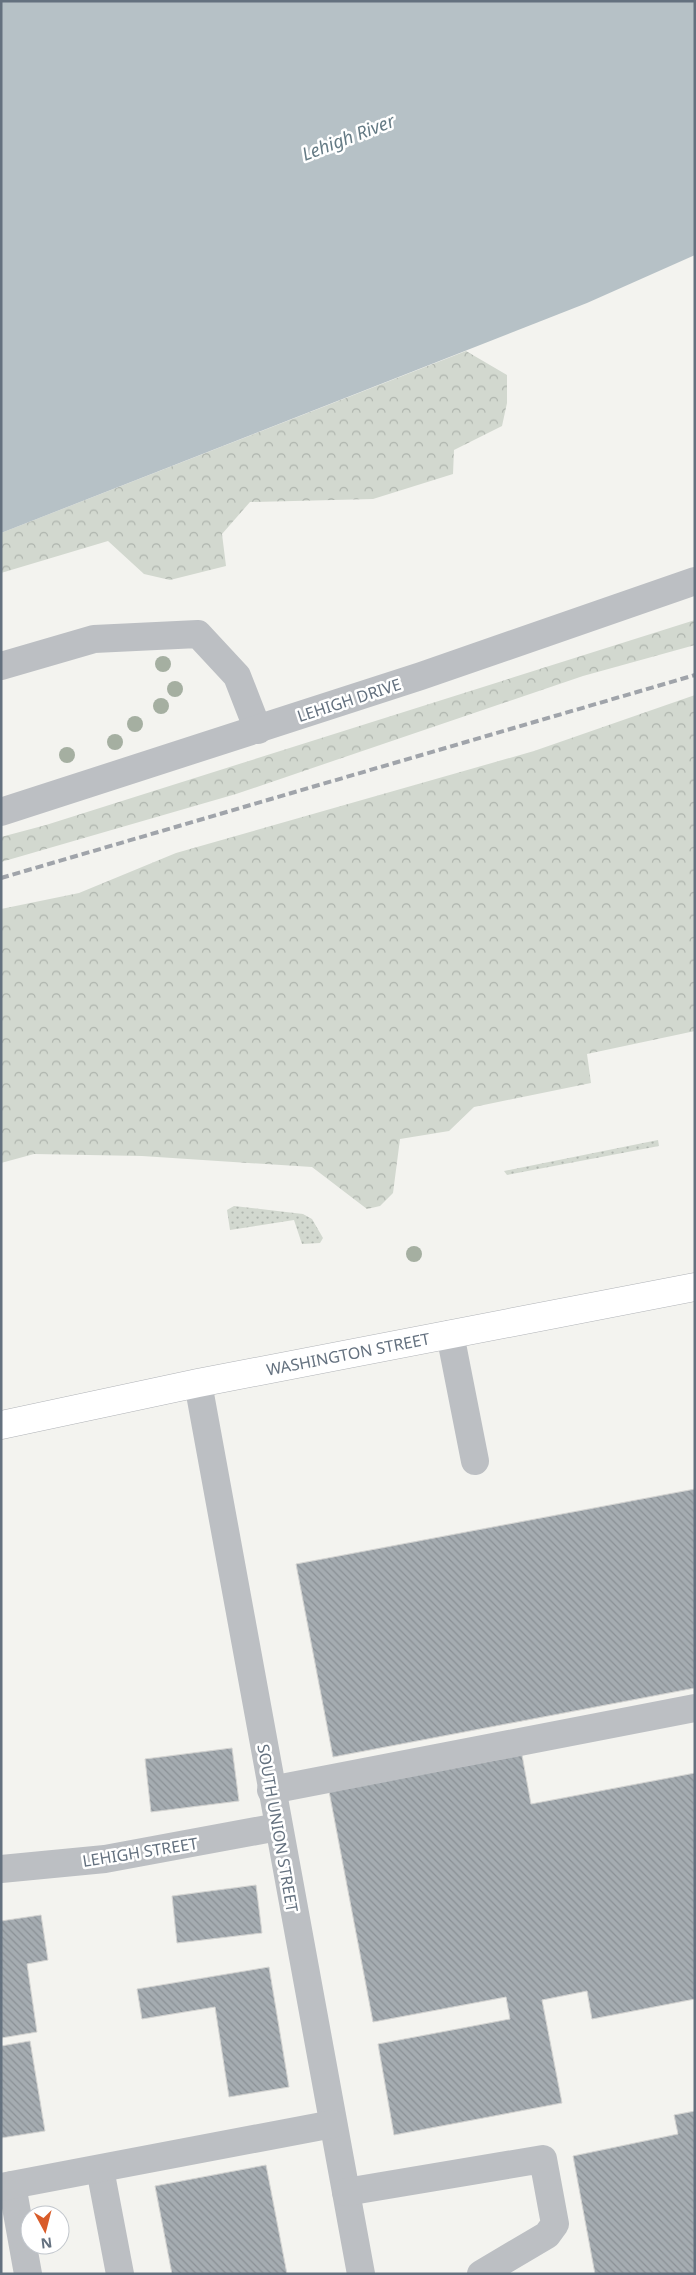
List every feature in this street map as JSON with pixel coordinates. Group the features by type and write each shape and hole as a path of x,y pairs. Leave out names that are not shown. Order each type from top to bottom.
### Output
{"main road":[{"name":"WASHINGTON STREET","path":"1,1425 198,1382 695,1287"}],"street":[{"name":"LEHIGH DRIVE","path":"1,812 258,730 695,581"},
{"path":"1,666 94,638 198,634 237,676 258,730"},
{"path":"450,1334 475,1461"},
{"name":"SOUTH UNION STREET","path":"198,1382 271,1790 361,2274"},
{"path":"271,1790 695,1708"},
{"name":"LEHIGH STREET","path":"1,1869 105,1859 278,1827"},
{"path":"28,2274 6,2186 333,2124"},
{"path":"346,2192 543,2159 555,2224 547,2235 481,2274"},
{"path":"100,2169 120,2274"}],"green space":[{"path":"466,351 507,375 507,403 502,426 454,450 453,474 373,499 250,502 222,534 226,566 170,580 144,574 108,541 1,573 1,533"},
{"path":"695,620 695,645 583,676 236,794 1,862 1,837 46,825"},
{"path":"695,695 695,1031 587,1054 591,1083 474,1107 449,1131 400,1139 393,1193 380,1206 367,1209 312,1167 142,1156 34,1154 1,1163 1,909 79,893 176,853 534,751"},
{"path":"658,1140 659,1146 507,1175 504,1171"},
{"path":"234,1206 303,1214 312,1219 323,1238 320,1243 302,1244 294,1220 230,1230 227,1210"}],"water":[{"name":"Lehigh River","path":"1,1 695,1 695,255 587,303 1,533"}],"building":[{"path":"695,1489 695,1688 333,1757 296,1564"},
{"path":"232,1748 239,1801 151,1812 145,1759"},
{"path":"522,1755 531,1804 695,1773 695,1999 592,2019 587,1991 542,2000 562,2103 394,2135 378,2044 510,2019 506,1997 373,2022 329,1791"},
{"path":"256,1885 262,1933 177,1943 172,1896"},
{"path":"41,1915 48,1960 27,1964 37,2032 1,2038 1,1921"},
{"path":"269,1967 289,2087 229,2097 215,2007 142,2019 137,1989"},
{"path":"30,2041 45,2131 1,2138 1,2046"},
{"path":"695,2111 695,2274 595,2274 573,2156 678,2134 674,2115"},
{"path":"266,2165 287,2274 172,2274 155,2186"}],"railway":[{"path":"1,878 695,675"}]}
